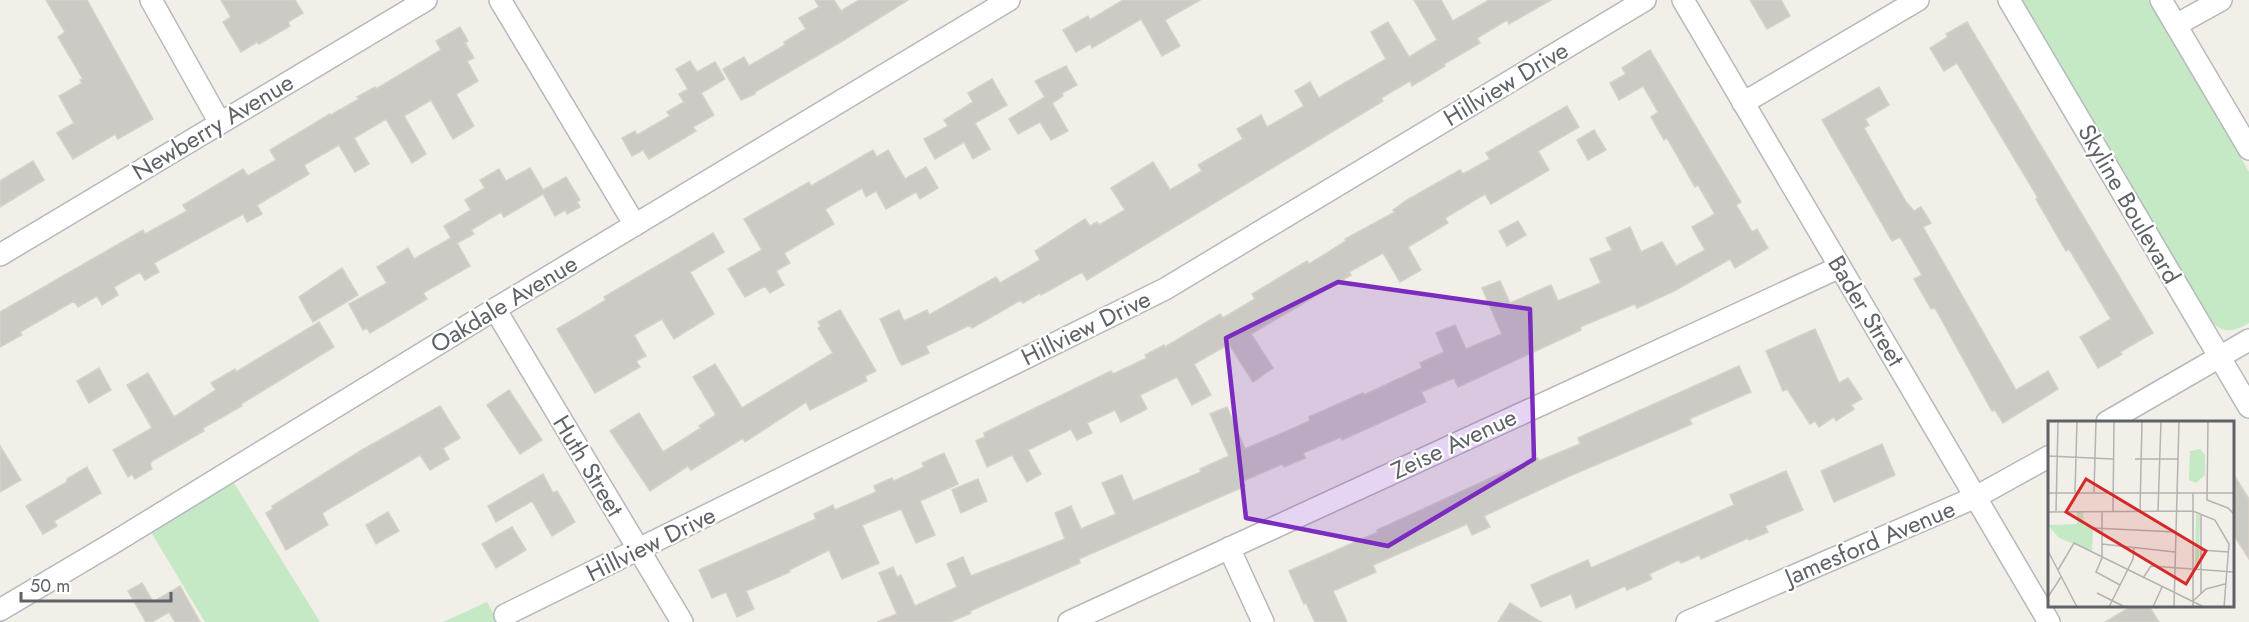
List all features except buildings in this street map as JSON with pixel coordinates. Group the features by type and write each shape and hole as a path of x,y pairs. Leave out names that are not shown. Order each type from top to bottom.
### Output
{"street":[{"path":"151,0 220,123"},
{"name":"Newberry Avenue","path":"0,255 426,0"},
{"path":"500,0 635,225"},
{"name":"Oakdale Avenue","path":"0,610 1009,0"},
{"name":"Hillview Drive","path":"505,615 1165,289 1645,0"},
{"name":"Bader Street","path":"1683,0 2049,622"},
{"path":"1743,103 1918,0"},
{"name":"Skyline Boulevard","path":"2009,0 2249,408"},
{"path":"2161,0 2249,148"},
{"path":"2176,25 2221,0"},
{"name":"Zeise Avenue","path":"1069,622 1840,267"},
{"name":"Huth Street","path":"495,309 682,622"},
{"path":"2110,421 2249,340"},
{"name":"Jamesford Avenue","path":"1687,622 1976,497 2048,457"},
{"path":"1229,548 1263,622"}],"highlighted area":[{"path":"1338,282 1530,309 1534,459 1388,546 1246,518 1226,338"}],"green space":[{"path":"2022,0 2148,0 2249,172 2249,323 2239,328 2225,330 2211,321"},
{"path":"234,483 320,622 205,622 151,532"},
{"path":"487,602 498,622 443,622"}]}
